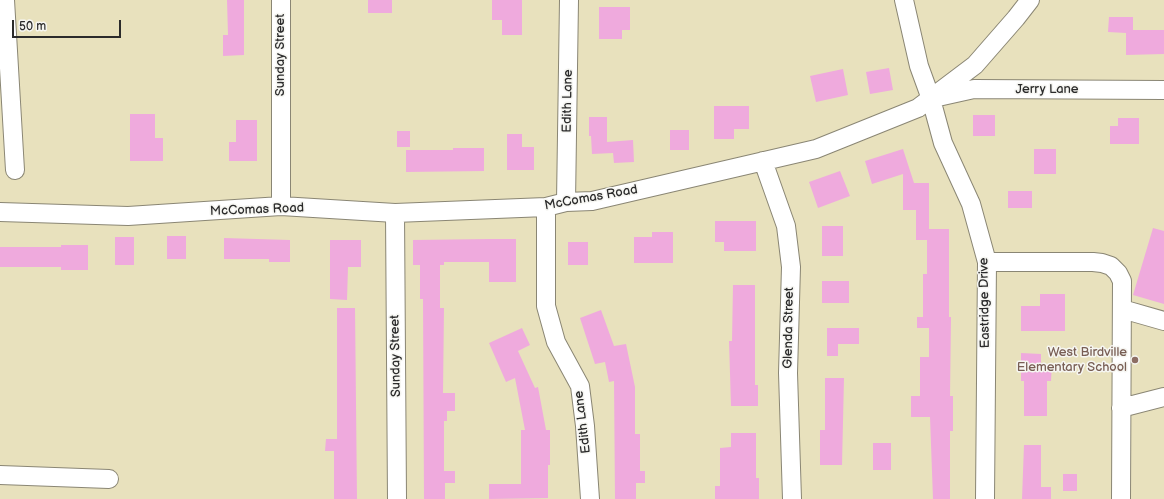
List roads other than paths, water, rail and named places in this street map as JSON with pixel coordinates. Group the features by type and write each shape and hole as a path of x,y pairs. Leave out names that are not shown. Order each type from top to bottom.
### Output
{"street":[{"path":"5,0 15,170"},
{"name":"Sunday Street","path":"281,0 281,206"},
{"name":"Edith Lane","path":"566,202 569,0"},
{"name":"Eastridge Drive","path":"904,0 919,66 931,99 943,143 971,204 986,262 985,499"},
{"name":"McComas Road","path":"0,212 128,216 281,206 395,213 546,207 566,202 592,201 816,149 918,108 975,65 1030,0"},
{"name":"Jerry Lane","path":"931,99 974,89 1164,90"},
{"name":"Glenda Street","path":"763,161 786,226 790,267 788,373 792,499"},
{"name":"Edith Lane","path":"546,207 546,306 556,342 580,386 585,426 590,499"},
{"name":"Sunday Street","path":"395,213 397,499"},
{"path":"986,262 1102,263 1111,266 1118,273 1122,281 1121,499"},
{"path":"1122,309 1164,321"},
{"path":"1121,408 1164,397"},
{"path":"0,475 109,478"}],"place":[{"name":"West Birdville Elementary School","path":"1135,360"}]}
